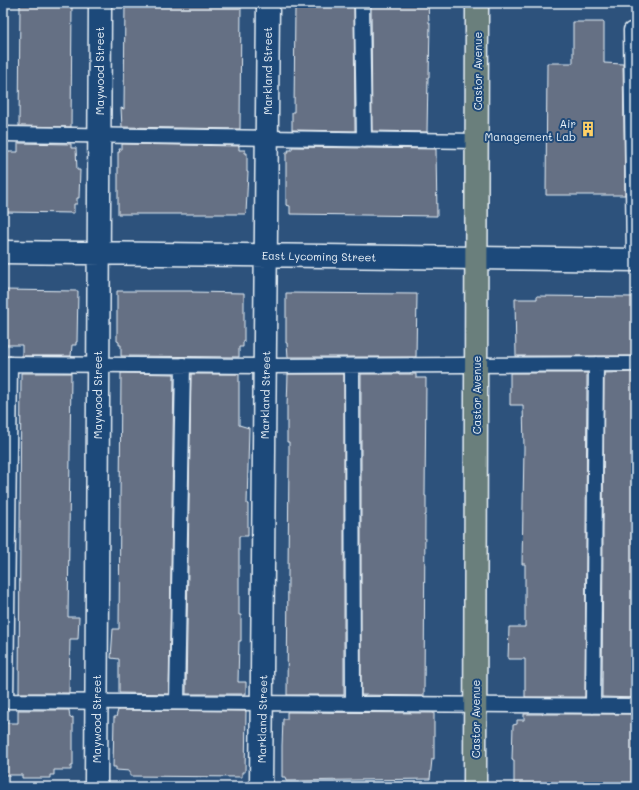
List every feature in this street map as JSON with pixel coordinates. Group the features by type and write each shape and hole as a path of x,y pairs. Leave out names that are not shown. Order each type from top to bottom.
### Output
{"main road":[{"name":"Castor Avenue","path":"475,787 477,3"}],"street":[{"name":"Maywood Street","path":"96,787 100,3"},
{"name":"Markland Street","path":"261,787 268,3"},
{"name":"East Lycoming Street","path":"3,252 635,260"}],"lane":[{"path":"362,3 364,140"},
{"path":"631,30 635,260"},
{"path":"3,134 476,141"},
{"path":"636,364 352,366 7,364 5,701 636,706"},
{"path":"593,706 596,364"},
{"path":"177,702 183,365"},
{"path":"352,366 353,704"}],"building":[{"path":"20,3 72,4 71,127 19,126"},
{"path":"125,3 241,3 240,129 122,127 121,108 124,109"},
{"path":"300,3 343,3 343,6 354,5 355,131 292,130 292,112 294,112 295,6 300,6"},
{"path":"428,3 430,23 427,132 372,131 371,4"},
{"name":"Air Management Lab","path":"573,22 604,22 604,63 623,64 625,195 546,195 547,63 573,63"},
{"path":"18,143 71,144 71,148 76,148 77,170 80,170 79,198 77,198 77,204 74,204 74,213 3,212 3,152 18,152"},
{"path":"122,144 239,146 239,150 245,150 245,153 247,153 248,172 246,214 118,214 118,152 120,152 119,149 122,149"},
{"path":"292,147 436,149 437,216 290,214 290,206 286,205 286,152 289,152 288,150 292,150"},
{"path":"3,290 78,291 77,342 76,345 72,345 71,356 22,356 22,345 3,345"},
{"path":"117,291 244,293 244,342 243,347 239,347 239,357 121,356 121,345 119,345 119,342 117,341"},
{"path":"286,293 417,294 416,357 288,357 286,343"},
{"path":"537,296 636,297 636,356 516,356 515,299 537,299"},
{"path":"636,372 636,698 602,697 604,373"},
{"path":"21,373 71,373 68,617 79,617 78,639 70,639 69,693 19,693"},
{"path":"121,373 174,374 169,694 119,693 119,659 111,658 113,629 119,629"},
{"path":"510,373 587,373 585,697 525,697 525,659 508,659 509,627 525,627 525,564 522,564 524,448 523,405 510,405"},
{"path":"191,374 239,374 239,425 249,428 247,504 248,536 239,536 239,615 241,615 241,641 239,641 238,682 246,682 246,694 186,694"},
{"path":"288,374 344,374 344,695 287,695 289,455 289,442 287,442"},
{"path":"361,374 416,374 416,378 426,378 424,696 361,695"},
{"path":"18,710 69,710 70,718 73,717 73,766 71,766 71,770 54,770 54,775 50,775 50,778 22,778 22,775 3,775 3,723 18,723"},
{"path":"118,710 246,711 245,772 242,772 242,777 130,776 130,771 116,770 116,767 113,767 114,717 116,717"},
{"path":"287,712 434,713 434,759 432,759 430,779 286,781 285,777 282,777 282,746 283,719 287,719"},
{"path":"524,714 636,714 636,786 596,787 596,782 562,787 514,787 514,760 512,760 513,725 517,724 517,720 524,720"}],"place":[{"name":"Air Management Lab","path":"588,129"}]}
